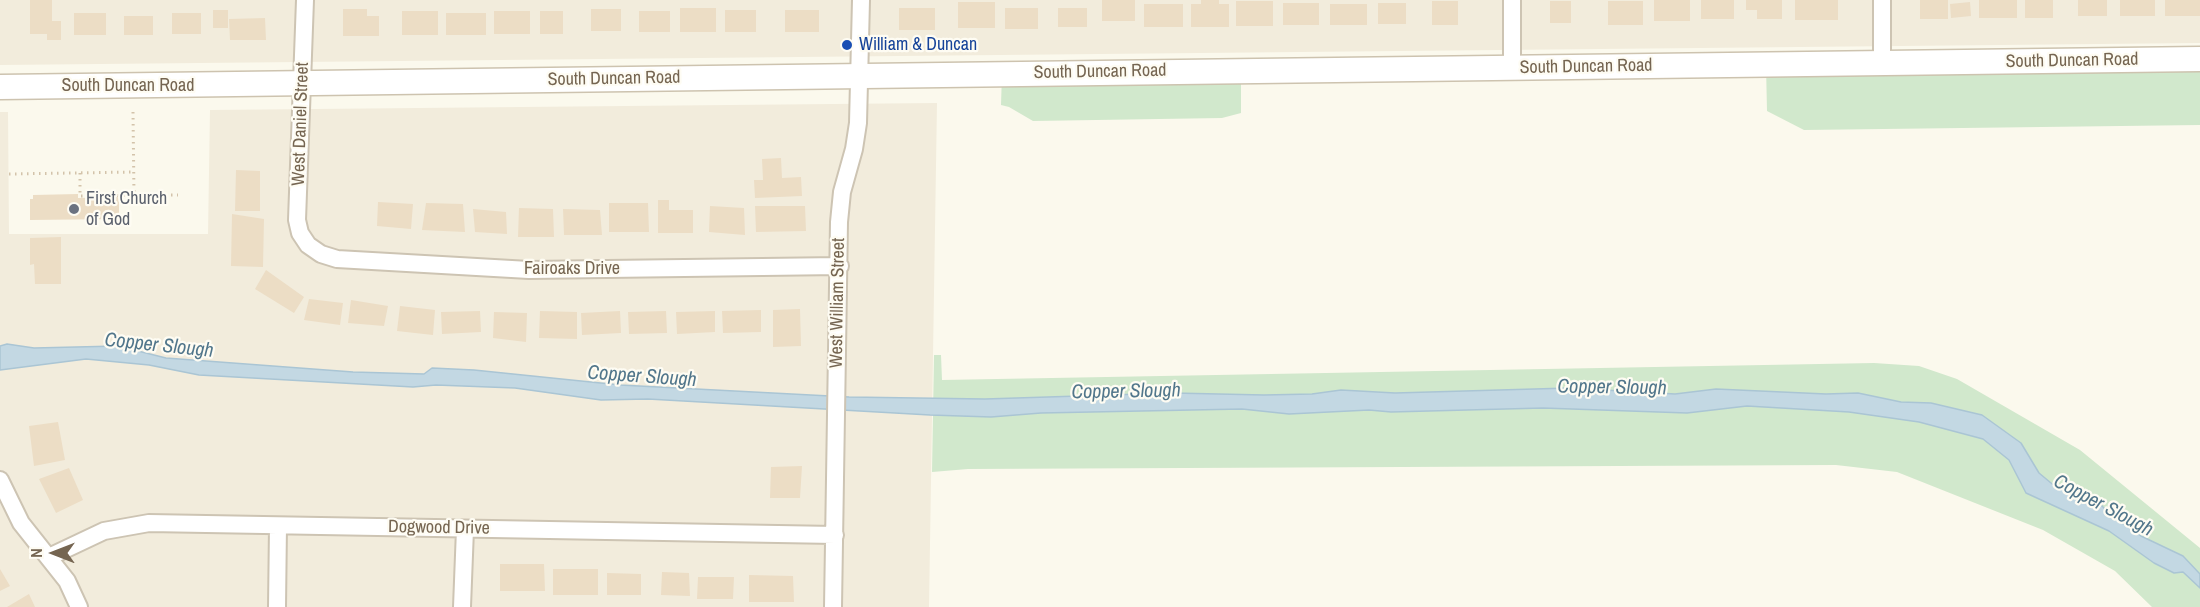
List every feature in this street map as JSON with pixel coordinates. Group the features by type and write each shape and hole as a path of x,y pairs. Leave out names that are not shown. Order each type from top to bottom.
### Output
{"main road":[{"name":"South Duncan Road","path":"0,87 2200,59"}],"street":[{"name":"West Daniel Street","path":"305,0 297,220 300,233 308,245"},
{"name":"West William Street","path":"833,607 841,202 858,123 861,0"},
{"path":"1512,0 1512,68"},
{"path":"1882,0 1882,64"},
{"name":"Fairoaks Drive","path":"308,245 321,254 337,259 530,270 840,266"},
{"path":"0,480 21,523 67,581 79,607"},
{"name":"Dogwood Drive","path":"48,557 104,531 149,523 835,535"},
{"path":"277,607 278,526"},
{"path":"462,607 465,529"}],"path":[{"path":"133,112 134,196"},
{"path":"9,174 134,172"},
{"path":"80,173 80,196 178,195"}],"shaded area":[{"path":"0,0 2200,0 2200,43 0,65"},
{"path":"937,103 929,607 0,607 0,112 8,112 9,234 208,234 210,110"}],"green space":[{"path":"2200,59 2200,125 1804,130 1767,111 1766,65"},
{"path":"1241,71 1241,113 1222,118 1033,121 1001,105 1002,73"},
{"path":"934,355 941,355 942,380 1874,363 1919,366 1957,379 2080,450 2200,548 2200,607 2152,607 2115,571 2043,530 1897,472 1836,465 968,469 932,472"}],"water":[{"path":"7,344 34,348 118,346 166,358 353,372 424,374 432,368 474,370 620,385 849,397 985,399 1173,393 1264,395 1312,394 1341,390 1395,393 1569,388 1675,394 1716,389 1826,394 1858,393 1901,402 1931,403 1982,415 2021,443 2039,473 2057,488 2090,494 2113,517 2141,536 2183,556 2200,574 2200,588 2183,572 2174,573 2154,563 2109,531 2026,493 2009,460 1983,439 1919,422 1849,412 1747,406 1687,413 1543,408 1391,412 1369,410 1289,414 1242,409 1041,413 991,417 930,415 648,399 601,400 515,388 436,385 413,387 199,375 149,365 86,359 0,370 0,346"}],"building":[{"path":"30,0 52,0 52,21 61,21 61,40 47,40 47,34 30,34"},
{"path":"1102,0 1135,0 1135,21 1102,21"},
{"path":"1201,0 1219,0 1219,4 1229,4 1229,27 1191,27 1191,4 1201,4"},
{"path":"1654,0 1690,0 1690,21 1654,21"},
{"path":"1701,0 1734,0 1734,19 1701,19"},
{"path":"1746,0 1782,0 1782,19 1757,19 1757,10 1746,10"},
{"path":"1795,0 1838,0 1838,20 1795,20"},
{"path":"1920,0 1948,0 1948,19 1920,19"},
{"path":"1979,0 2017,0 2017,18 1979,18"},
{"path":"2025,0 2053,0 2053,18 2025,18"},
{"path":"2078,0 2107,0 2107,16 2078,16"},
{"path":"2120,0 2155,0 2155,16 2120,16"},
{"path":"2165,0 2200,0 2200,16 2165,16"},
{"path":"1236,1 1273,1 1273,26 1236,26"},
{"path":"1432,1 1458,1 1458,25 1432,25"},
{"path":"1550,1 1571,1 1571,23 1550,23"},
{"path":"1608,1 1643,1 1643,25 1608,25"},
{"path":"958,2 995,2 995,28 958,28"},
{"path":"1970,2 1971,16 1951,18 1950,4"},
{"path":"1283,3 1319,3 1319,25 1283,25"},
{"path":"1378,3 1406,3 1406,24 1378,24"},
{"path":"1144,4 1183,4 1183,27 1144,27"},
{"path":"1330,4 1367,4 1367,25 1330,25"},
{"path":"680,8 716,8 716,32 680,32"},
{"path":"899,8 935,8 935,30 899,30"},
{"path":"1005,8 1038,8 1038,29 1005,29"},
{"path":"1058,8 1087,8 1087,27 1058,27"},
{"path":"343,9 367,9 367,16 379,16 379,36 343,36"},
{"path":"591,9 621,9 621,31 591,31"},
{"path":"213,10 228,10 228,28 213,28"},
{"path":"725,10 756,10 756,32 725,32"},
{"path":"785,10 819,10 819,32 785,32"},
{"path":"402,11 438,11 438,35 402,35"},
{"path":"494,11 530,11 530,34 494,34"},
{"path":"540,11 563,11 563,34 540,34"},
{"path":"639,11 670,11 670,32 639,32"},
{"path":"74,13 106,13 106,35 74,35"},
{"path":"172,13 201,13 201,34 172,34"},
{"path":"446,13 486,13 486,35 446,35"},
{"path":"124,16 153,16 153,35 124,35"},
{"path":"265,18 266,40 230,40 229,19"},
{"path":"781,158 782,178 801,177 802,196 755,198 754,180 763,180 762,159"},
{"path":"236,170 260,171 260,211 235,211"},
{"name":"First Church of God","path":"78,194 78,198 119,197 119,219 30,220 30,199 33,199 33,195"},
{"path":"658,200 669,200 669,210 693,210 693,233 658,233"},
{"path":"378,202 413,204 411,229 377,226"},
{"path":"426,203 463,204 465,232 422,230"},
{"path":"609,203 648,203 649,232 609,232"},
{"path":"710,206 744,208 745,235 709,232"},
{"path":"755,206 805,206 806,231 756,232"},
{"path":"519,208 553,209 554,237 518,237"},
{"path":"473,209 506,212 507,234 475,232"},
{"path":"563,209 600,210 602,235 564,235"},
{"path":"232,214 264,219 263,267 231,266"},
{"path":"61,237 61,284 35,284 34,264 30,265 30,238"},
{"path":"266,270 304,297 294,313 255,289"},
{"path":"309,299 343,303 340,325 304,320"},
{"path":"351,300 388,306 384,326 348,323"},
{"path":"400,306 435,310 433,335 397,331"},
{"path":"800,309 801,346 773,347 773,310"},
{"path":"761,310 761,332 723,333 722,311"},
{"path":"480,311 481,332 442,334 441,312"},
{"path":"540,311 577,312 577,339 539,338"},
{"path":"620,311 621,333 582,335 581,313"},
{"path":"666,311 667,333 629,334 628,312"},
{"path":"715,311 715,332 677,334 676,312"},
{"path":"494,312 527,313 526,342 493,338"},
{"path":"58,422 65,460 34,466 29,426"},
{"path":"802,466 800,498 770,498 771,467"},
{"path":"69,468 83,500 56,513 39,479"},
{"path":"500,564 544,564 545,591 500,591"},
{"path":"0,569 10,586 0,591"},
{"path":"553,569 598,569 598,595 553,595"},
{"path":"662,572 689,573 690,596 661,595"},
{"path":"607,573 641,574 641,595 607,595"},
{"path":"749,575 793,576 794,602 749,602"},
{"path":"698,577 734,577 733,599 697,599"},
{"path":"29,594 35,607 7,607"}],"place":[{"name":"William & Duncan","path":"847,45"},
{"name":"First Church of God","path":"74,209"}],"water label":[{"name":"Copper Slough","path":"159,346"},
{"name":"Copper Slough","path":"642,377"},
{"name":"Copper Slough","path":"1612,388"},
{"name":"Copper Slough","path":"1126,392"},
{"name":"Copper Slough","path":"2103,506"}]}
